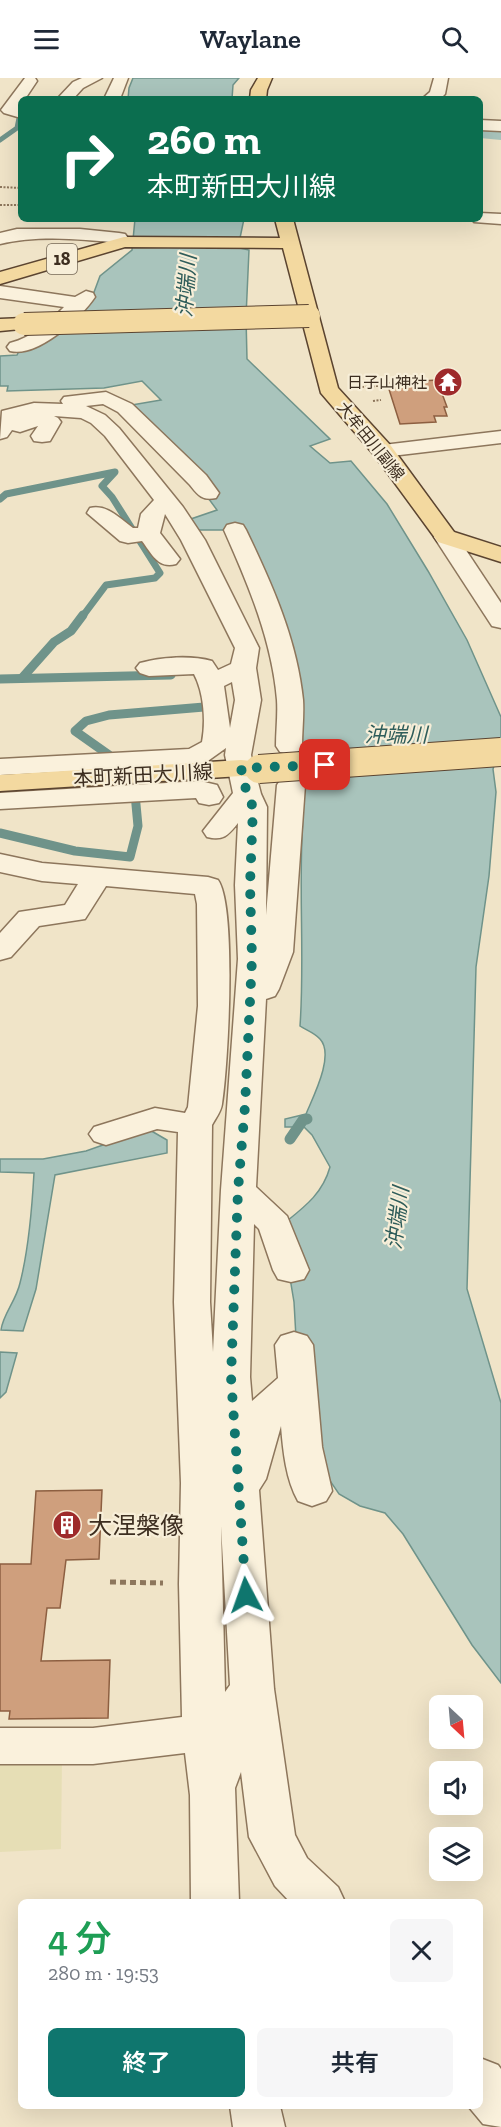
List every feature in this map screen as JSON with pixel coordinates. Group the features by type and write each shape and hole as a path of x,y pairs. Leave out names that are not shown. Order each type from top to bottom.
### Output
{"main road":[{"path":"258,96 265,78"},
{"path":"284,222 285,243"},
{"name":"18","path":"0,278 85,252 119,246 285,243"},
{"name":"大牟田川副線","path":"285,243 309,316 328,389 383,451 446,537"},
{"path":"0,325 309,316"},
{"path":"446,537 501,555"},
{"name":"本町新田大川線","path":"0,783 249,777 501,752"}],"street":[{"path":"112,96 120,78"},
{"path":"434,96 437,94 441,78"},
{"path":"20,96 30,81"},
{"path":"70,96 95,81 99,96"},
{"path":"483,125 501,126"},
{"path":"483,218 501,219"},
{"path":"9,236 25,222"},
{"path":"119,246 123,222"},
{"path":"9,236 100,227 119,246"},
{"path":"0,283 32,288 46,284 73,297"},
{"path":"0,292 73,297"},
{"path":"17,347 27,346 42,338 73,297"},
{"path":"0,433 9,415 29,401 106,399 126,408 198,480 208,494"},
{"path":"29,401 86,412 112,432 166,501 193,540 247,648 243,668 248,700 238,755 249,777 253,807 250,885 252,976 238,1190 231,1377 252,1689 272,1837 291,1872 318,1899"},
{"path":"0,446 11,440 22,423 39,419 51,422 42,436"},
{"path":"383,451 501,437"},
{"path":"138,535 152,514 166,501"},
{"path":"98,513 138,535 168,559"},
{"path":"235,530 259,580 281,646 290,701 289,746"},
{"path":"446,537 501,621"},
{"path":"225,604 240,585 259,580"},
{"path":"248,700 270,691 281,646"},
{"path":"150,668 207,674 243,668"},
{"path":"0,767 195,757 213,746 216,738 216,716 207,674"},
{"path":"217,831 249,777"},
{"path":"212,904 252,976 264,989 278,952 291,785"},
{"path":"0,801 200,789 207,791 209,797"},
{"path":"0,863 42,872 208,886 212,904 214,1006 205,1107 195,1129 192,1302 201,1483 200,1584 204,1733 213,1795 215,1899"},
{"path":"0,951 30,918 75,913 97,877"},
{"path":"106,1134 155,1118 195,1129 243,1133"},
{"path":"238,1190 275,1224 291,1270"},
{"path":"294,1345 303,1447 312,1491"},
{"path":"239,1501 267,1408 296,1384"},
{"path":"213,1795 233,1714 252,1689"},
{"path":"0,1746 93,1746 204,1733"},
{"path":"483,2085 501,2106"},
{"path":"256,2109 259,2127"}],"path":[{"path":"0,187 18,188"},
{"path":"0,205 18,205"},
{"path":"110,1582 200,1584"}],"shaded area":[{"path":"0,1758 62,1759 61,1849 0,1852"}],"water":[{"path":"133,78 239,78 233,85 232,96 128,96"},
{"name":"沖端川","path":"135,222 243,222 240,238 235,247 249,250 247,359 330,439 310,446 330,463 351,461 387,504 467,640 501,717 501,745 493,769 496,792 489,876 476,967 467,1289 501,1403 501,1683 472,1645 403,1534 385,1513 360,1506 339,1494 326,1475 299,1391 294,1302 288,1266 287,1221 319,1191 330,1167 312,1135 304,1127 285,1127 285,1119 306,1114 321,1076 325,1055 320,1039 300,1026 303,817 296,815 294,705 233,530 191,530 185,521 217,510 200,487 120,407 161,400 142,381 104,388 7,391 8,386 0,386 0,356 17,355 19,351 90,303 100,276 132,250"},
{"path":"148,1129 167,1140 167,1153 55,1175 36,1289 23,1331 1,1330 4,1318 18,1290 23,1270 30,1228 34,1173 0,1172 0,1159 43,1159 86,1151"},
{"path":"0,1352 17,1353 6,1392 0,1398"}],"building":[{"path":"437,380 447,407 444,407 447,416 434,416 436,422 400,424 387,383"},
{"path":"102,1490 99,1559 66,1560 60,1608 47,1608 41,1661 110,1660 108,1718 9,1719 10,1711 0,1711 0,1564 31,1564 36,1491"}],"waterway":[{"path":"0,140 17,128 18,123"},
{"path":"483,133 501,135"},
{"path":"0,499 6,494 115,472 102,486 112,497 160,573 155,578 106,585 82,617"},
{"path":"22,678 54,642 71,631 83,615"},
{"path":"0,679 171,675"},
{"path":"109,755 75,731 86,721 109,715 216,706"},
{"path":"0,833 75,851 130,857 138,826 135,794"},
{"path":"290,1139 303,1120 307,1119"}],"place":[{"name":"日子山神社","path":"448,382"},
{"name":"大涅槃像","path":"67,1525"}],"route":[{"path":"246,1595 231,1377 238,1190 245,1106 252,959 250,885 253,807 247,794 241,768 325,765"}]}
